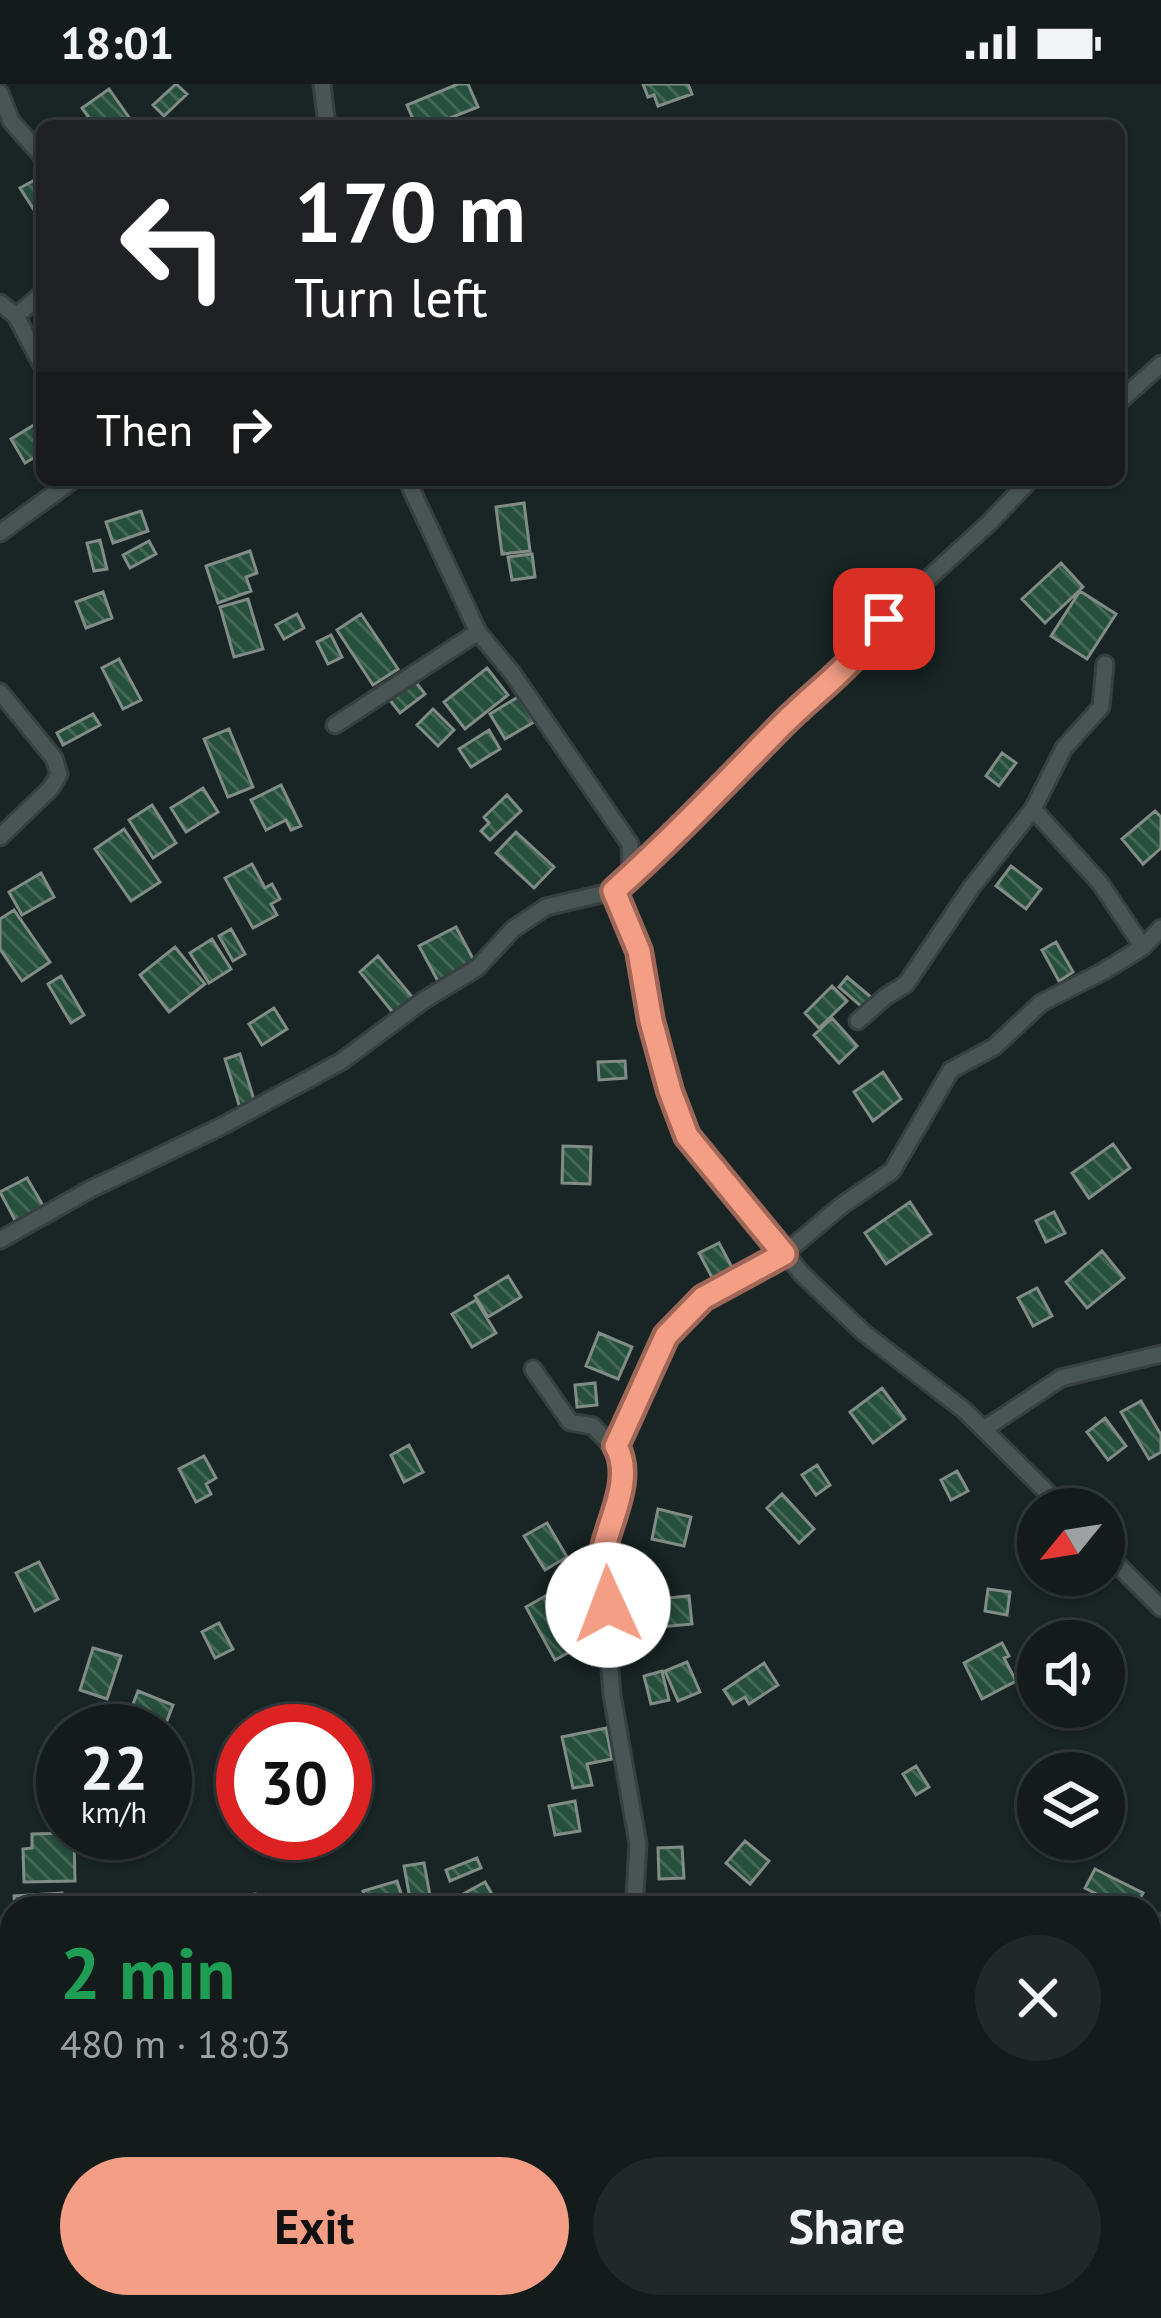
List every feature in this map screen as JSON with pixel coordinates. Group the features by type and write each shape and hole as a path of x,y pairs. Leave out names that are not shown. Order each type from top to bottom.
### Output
{"street":[{"path":"322,84 326,120"},
{"path":"0,93 11,121 36,149"},
{"path":"16,316 36,299"},
{"path":"0,303 16,316 36,354"},
{"path":"1125,397 1161,364"},
{"path":"0,533 65,486"},
{"path":"410,486 478,632 512,673 630,844 631,876"},
{"path":"0,1240 342,1061 424,1000 477,968 513,929 546,907 614,891 661,850 785,722 861,655 899,603 1024,486"},
{"path":"335,725 478,632"},
{"path":"858,1021 906,985 971,888 1033,809 1064,748 1100,706 1105,664"},
{"path":"0,692 55,758 59,774 51,788 0,837"},
{"path":"1033,809 1100,883 1143,946"},
{"path":"630,844 661,850"},
{"path":"614,891 639,951 656,1038 687,1136 784,1254 864,1333 984,1429 1043,1488"},
{"path":"616,1446 666,1336 703,1298 784,1254 841,1206 892,1172 951,1070 994,1047 1041,1003 1143,946 1161,928"},
{"path":"984,1429 1061,1378 1161,1354"},
{"path":"533,1370 570,1422 593,1426 622,1457 618,1502 601,1560 612,1695 638,1844 634,1896"},
{"path":"1125,1572 1161,1608"}],"building":[{"path":"176,84 187,94 164,116 153,105"},
{"path":"468,84 478,107 445,120 413,120 407,105"},
{"path":"643,84 688,84 692,94 658,106"},
{"path":"109,89 131,120 91,120 82,108"},
{"path":"36,179 36,209 34,210 20,188"},
{"path":"36,424 36,457 25,463 11,439"},
{"path":"524,503 530,551 502,554 496,507"},
{"path":"141,511 148,531 113,543 106,522"},
{"path":"100,540 107,569 94,571 87,543"},
{"path":"149,541 156,554 130,568 123,555"},
{"path":"250,551 257,573 246,577 251,591 218,603 206,566"},
{"path":"532,554 535,577 512,580 508,557"},
{"path":"1061,563 1083,587 1045,623 1022,599"},
{"path":"1080,591 1116,614 1087,659 1051,636"},
{"path":"103,592 112,618 86,628 76,602"},
{"path":"248,599 263,649 234,657 220,607"},
{"path":"297,614 304,628 284,639 276,625"},
{"path":"361,614 398,669 373,685 337,630"},
{"path":"331,635 342,657 328,664 317,642"},
{"path":"119,659 141,700 123,709 102,668"},
{"path":"487,668 508,695 465,729 444,702"},
{"path":"414,680 425,694 400,713 389,699"},
{"path":"518,697 534,722 505,739 490,714"},
{"path":"433,709 454,730 438,746 417,725"},
{"path":"93,714 100,725 63,745 57,733"},
{"path":"229,729 253,787 228,797 204,739"},
{"path":"489,730 500,749 471,767 459,749"},
{"path":"1002,753 1016,763 999,786 986,776"},
{"path":"281,785 301,826 291,830 286,820 266,830 251,800"},
{"path":"203,788 218,812 186,832 171,808"},
{"path":"507,795 521,811 490,840 481,831 489,823 484,817"},
{"path":"152,805 176,843 153,858 129,820"},
{"path":"1155,811 1161,817 1161,848 1143,864 1122,839"},
{"path":"124,829 160,882 131,901 95,849"},
{"path":"516,832 554,867 534,888 496,853"},
{"path":"252,864 265,888 272,884 280,899 271,904 277,915 253,928 225,878"},
{"path":"1011,866 1041,889 1026,909 996,886"},
{"path":"41,873 54,897 22,915 9,892"},
{"path":"14,910 50,962 22,981 0,949 0,919"},
{"path":"456,927 477,966 440,985 419,946"},
{"path":"231,929 245,954 233,961 219,936"},
{"path":"212,939 231,969 209,983 190,953"},
{"path":"1056,942 1073,972 1059,981 1042,950"},
{"path":"175,947 205,984 169,1012 140,975"},
{"path":"378,956 414,999 395,1015 360,972"},
{"path":"61,976 84,1015 71,1023 48,984"},
{"path":"847,977 872,998 863,1008 839,987"},
{"path":"832,986 847,1001 819,1028 805,1013"},
{"path":"274,1008 287,1029 262,1045 249,1024"},
{"path":"832,1018 857,1046 839,1063 814,1035"},
{"path":"240,1054 255,1103 240,1108 225,1059"},
{"path":"625,1061 626,1078 599,1080 598,1062"},
{"path":"883,1072 901,1099 873,1121 854,1092"},
{"path":"1113,1144 1130,1168 1089,1198 1072,1173"},
{"path":"563,1146 591,1147 590,1184 562,1183"},
{"path":"27,1178 45,1209 17,1224 0,1192"},
{"path":"910,1202 931,1234 886,1264 865,1233"},
{"path":"1054,1212 1065,1233 1046,1242 1036,1221"},
{"path":"719,1243 735,1273 715,1283 699,1253"},
{"path":"1102,1251 1124,1278 1087,1308 1066,1282"},
{"path":"508,1276 521,1297 488,1317 475,1296"},
{"path":"1037,1288 1052,1316 1033,1326 1018,1298"},
{"path":"476,1300 496,1333 472,1347 452,1314"},
{"path":"599,1333 632,1347 618,1379 586,1366"},
{"path":"595,1383 597,1405 577,1407 575,1385"},
{"path":"882,1388 905,1419 873,1443 850,1412"},
{"path":"1141,1401 1161,1435 1161,1452 1149,1459 1121,1412"},
{"path":"1105,1418 1126,1446 1108,1460 1087,1432"},
{"path":"409,1445 423,1472 404,1482 391,1455"},
{"path":"204,1456 216,1478 206,1484 211,1494 196,1502 179,1469"},
{"path":"817,1465 830,1485 816,1495 802,1475"},
{"path":"957,1471 968,1491 951,1500 941,1480"},
{"path":"782,1494 814,1529 799,1543 767,1508"},
{"path":"658,1509 691,1517 684,1546 652,1539"},
{"path":"547,1523 567,1557 545,1570 524,1536"},
{"path":"39,1562 58,1599 35,1611 16,1573"},
{"path":"988,1589 1010,1592 1007,1615 985,1611"},
{"path":"554,1591 584,1644 555,1660 526,1607"},
{"path":"689,1596 692,1624 639,1629 636,1601"},
{"path":"219,1623 233,1649 215,1658 202,1632"},
{"path":"1002,1643 1016,1681 982,1699 964,1663"},
{"path":"93,1648 121,1656 107,1699 80,1690"},
{"path":"687,1662 700,1692 678,1701 665,1671"},
{"path":"764,1663 778,1685 749,1704 745,1697 733,1704 724,1690"},
{"path":"662,1671 669,1700 651,1704 644,1676"},
{"path":"138,1691 170,1704 133,1704"},
{"path":"606,1728 612,1759 587,1764 592,1785 573,1788 562,1737"},
{"path":"916,1766 929,1787 916,1795 903,1774"},
{"path":"575,1801 580,1831 555,1835 549,1806"},
{"path":"32,1834 36,1834 36,1860 75,1860 75,1881 24,1882 23,1849 32,1848"},
{"path":"745,1841 769,1861 750,1884 726,1863"},
{"path":"682,1847 684,1878 659,1879 658,1848"},
{"path":"477,1858 481,1868 450,1881 446,1870"},
{"path":"424,1863 430,1896 410,1896 404,1866"},
{"path":"1095,1869 1143,1893 1101,1896 1085,1888"},
{"path":"397,1881 402,1896 364,1896 363,1891"},
{"path":"485,1882 493,1896 459,1896"}],"route":[{"path":"608,1605 601,1560 618,1502 622,1457 616,1446 666,1336 703,1298 784,1254 687,1136 651,1021 639,951 614,891 694,818 785,722 861,655 884,619"}]}
